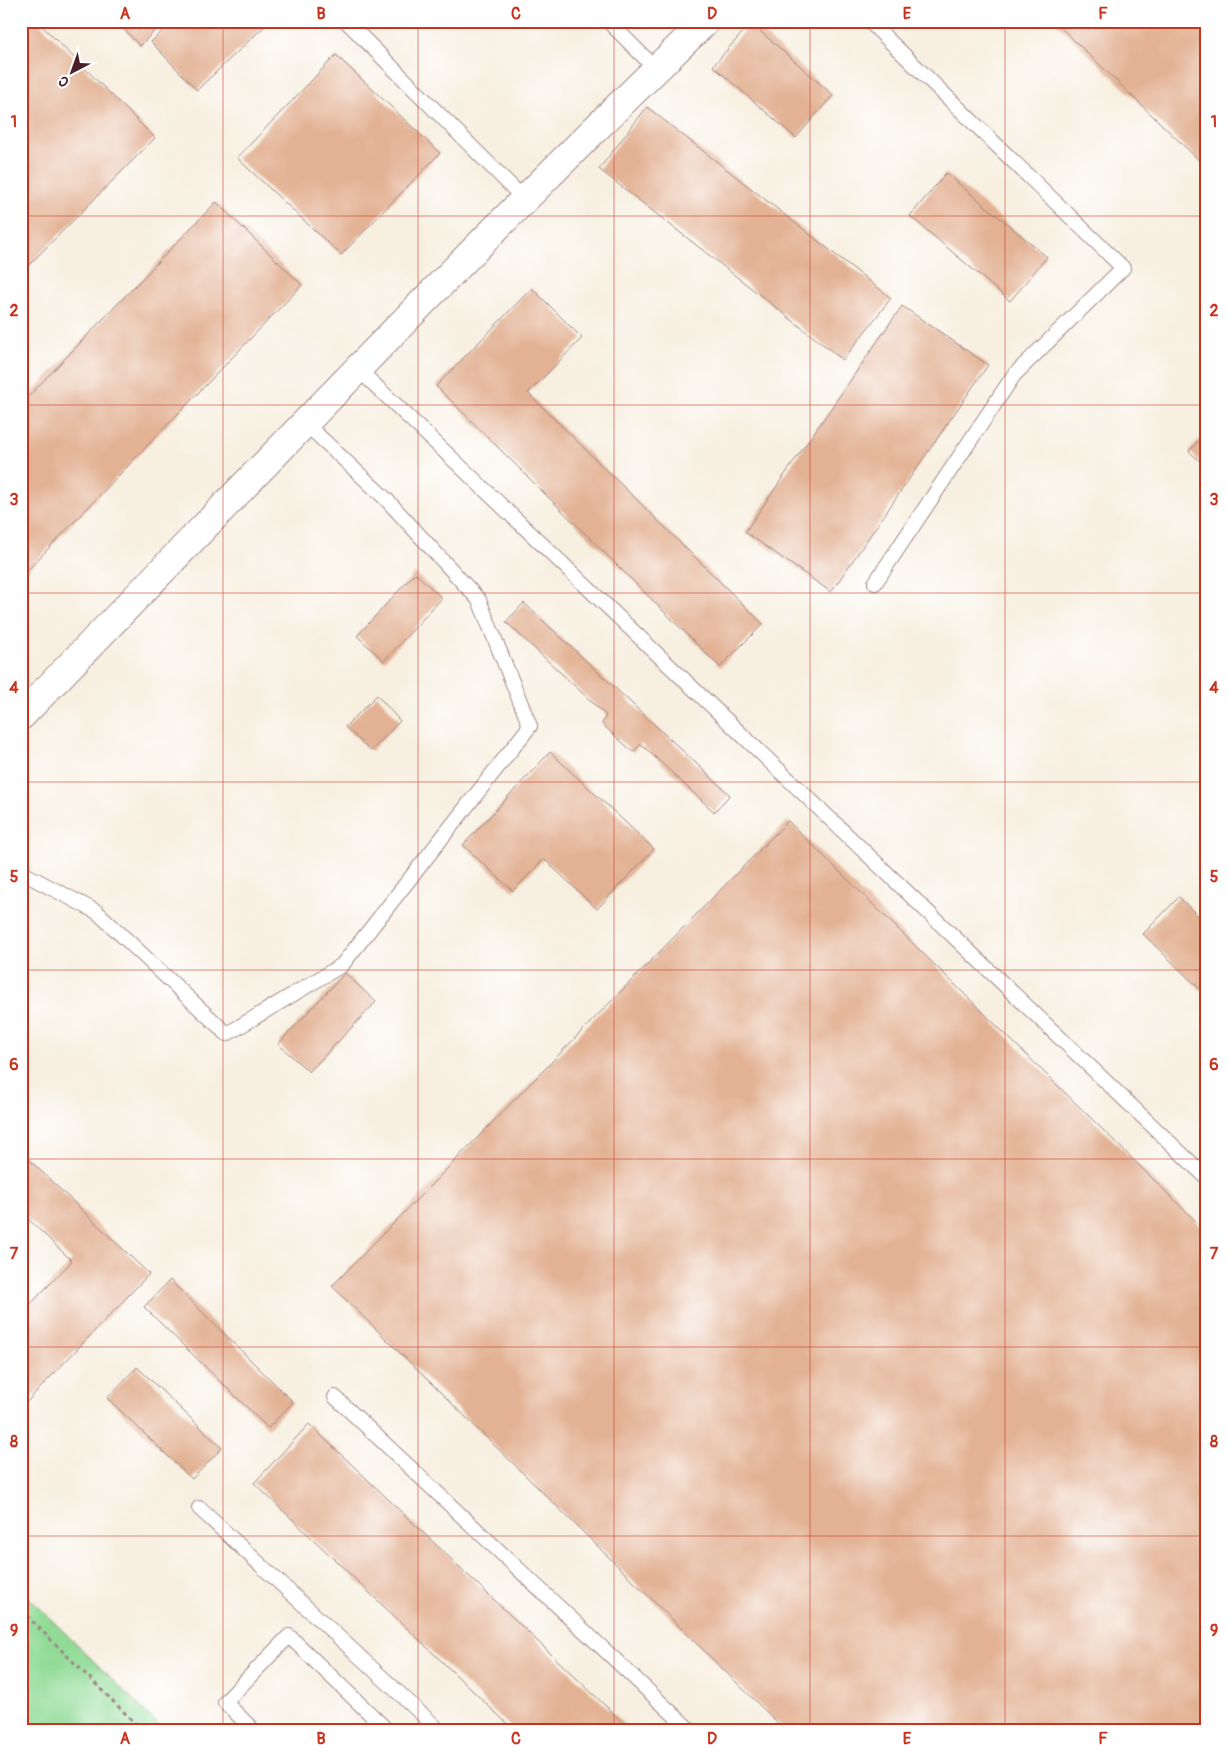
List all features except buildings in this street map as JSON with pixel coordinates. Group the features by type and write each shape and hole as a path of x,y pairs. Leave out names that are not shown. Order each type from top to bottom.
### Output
{"street":[{"path":"21,716 357,368 524,199 706,21"}],"lane":[{"path":"346,21 524,199"},
{"path":"608,21 656,69"},
{"path":"869,21 1123,268 1014,375 875,583"},
{"path":"357,368 1207,1178"},
{"path":"21,872 97,912 227,1034 342,965 530,726 479,600 386,499 305,424"},
{"path":"335,1397 691,1731"},
{"path":"198,1508 440,1731"},
{"path":"254,1731 225,1702 289,1636 388,1731"}],"path":[{"path":"21,1610 143,1731"}],"green space":[{"path":"21,1590 165,1731 43,1731 21,1709"}]}
